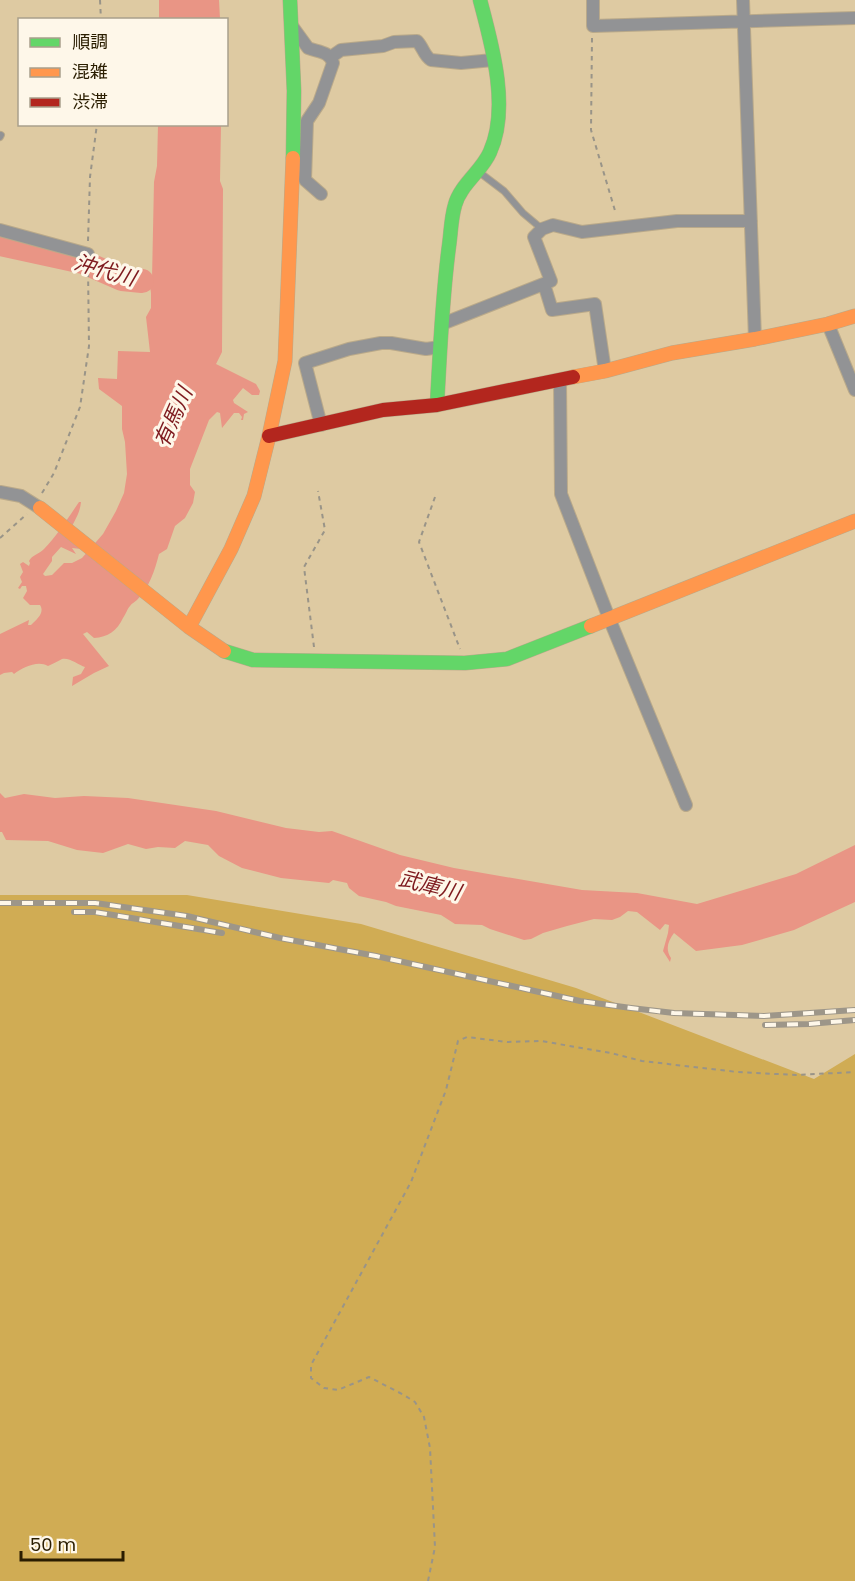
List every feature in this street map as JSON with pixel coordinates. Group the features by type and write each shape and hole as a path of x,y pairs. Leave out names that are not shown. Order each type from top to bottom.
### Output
{"street":[{"path":"184,623 231,549 254,495 285,361 294,91 290,0"},
{"path":"437,405 445,275 455,204 459,194 479,171 491,150 499,123 498,87 480,0"},
{"path":"593,0 592,26 855,18"},
{"path":"743,0 755,339"},
{"path":"291,25 308,48 326,53 331,57 333,63 319,104 307,121 305,180 321,194"},
{"path":"331,57 341,50 383,46 393,42 417,41 431,60 461,63 493,60"},
{"path":"442,324 552,281 534,237 542,229 553,225 582,232 677,221 751,222"},
{"path":"0,230 88,256"},
{"path":"544,284 552,310 595,304 605,371"},
{"path":"269,436 383,410 437,405 605,371 672,353 755,339 855,316"},
{"path":"828,324 855,390"},
{"path":"321,425 305,363 349,349 381,343 426,349 440,347"},
{"path":"560,380 561,494 686,805"},
{"path":"0,492 21,496 38,507 222,651 253,660 465,663 507,659 855,521"}],"lane":[{"path":"479,171 504,191 523,213 542,229"}],"path":[{"path":"100,0 101,18"},
{"path":"592,26 591,130 620,227"},
{"path":"0,538 38,507 80,407 90,346 88,256 90,177 97,126"},
{"path":"316,661 304,567 325,530 318,491"},
{"path":"435,497 419,542 465,663"},
{"path":"428,1581 435,1547 430,1448 424,1417 415,1402 369,1377 338,1390 324,1388 311,1378 310,1365 411,1182 446,1090 458,1041 467,1037 507,1042 541,1041 611,1053 642,1061 736,1072 796,1075 855,1072"}],"shaded area":[{"path":"0,895 187,895 361,924 576,988 814,1079 855,1054 855,1581 0,1581"}],"water":[{"path":"159,0 219,0 220,18 159,18"},
{"name":"有馬川","path":"158,126 221,126 222,352 216,364 256,384 260,391 259,395 252,395 243,388 233,400 248,412 244,414 243,420 239,413 234,413 222,428 220,413 217,412 209,420 190,469 190,485 195,492 193,503 185,518 175,526 167,549 159,554 145,590 129,607 112,632 94,638 87,632 83,634 109,666 72,686 73,677 81,674 85,667 68,659 62,659 48,666 31,665 14,674 12,672 0,675 0,634 29,620 28,625 31,625 42,611 40,605 30,605 23,598 27,591 26,586 18,588 22,582 20,577 23,572 20,564 23,562 29,566 30,559 49,544 79,502 81,502 79,511 68,534 81,549 72,548 76,554 61,547 52,557 52,561 43,574 52,575 64,563 72,563 82,558 103,534 124,493 127,474 122,406 99,389 98,378 117,379 118,351 150,352 146,317 151,308 150,286 136,280 120,282 110,276 110,273 121,277 152,279 154,182 157,166"},
{"name":"武庫川","path":"0,793 5,798 24,794 55,798 84,796 128,798 216,811 286,828 319,832 332,831 400,855 454,868 582,890 637,893 697,904 796,874 855,845 855,902 794,930 742,945 696,951 674,933 668,945 670,962 663,951 669,925 665,924 660,930 637,912 628,911 612,920 594,919 524,940 482,925 455,924 441,915 359,896 349,888 347,883 333,880 329,883 281,878 242,868 219,856 208,845 185,841 175,848 146,849 128,844 103,853 77,850 48,841 6,840 0,832"}],"waterway":[{"name":"沖代川","path":"0,244 83,262 122,279 142,281"}],"railway":[{"path":"0,903 95,903 187,916 280,938 376,956 580,1001 631,1008 674,1013 764,1016 855,1010"},
{"path":"74,912 95,912 222,933"},
{"path":"765,1025 855,1020"}],"traffic: fast":[{"path":"290,0 294,91 293,158"},
{"path":"437,405 445,285 454,210 461,191 490,152 499,116 494,56 480,0"},
{"path":"224,651 253,660 465,663 507,659 591,626"}],"traffic: slow":[{"path":"189,627 231,549 254,496 269,436 285,361 293,158"},
{"path":"573,377 672,353 755,339 855,316"},
{"path":"40,508 189,627 224,651"},
{"path":"591,626 855,521"}],"traffic: jam":[{"path":"269,436 383,410 437,405 573,377"}]}
